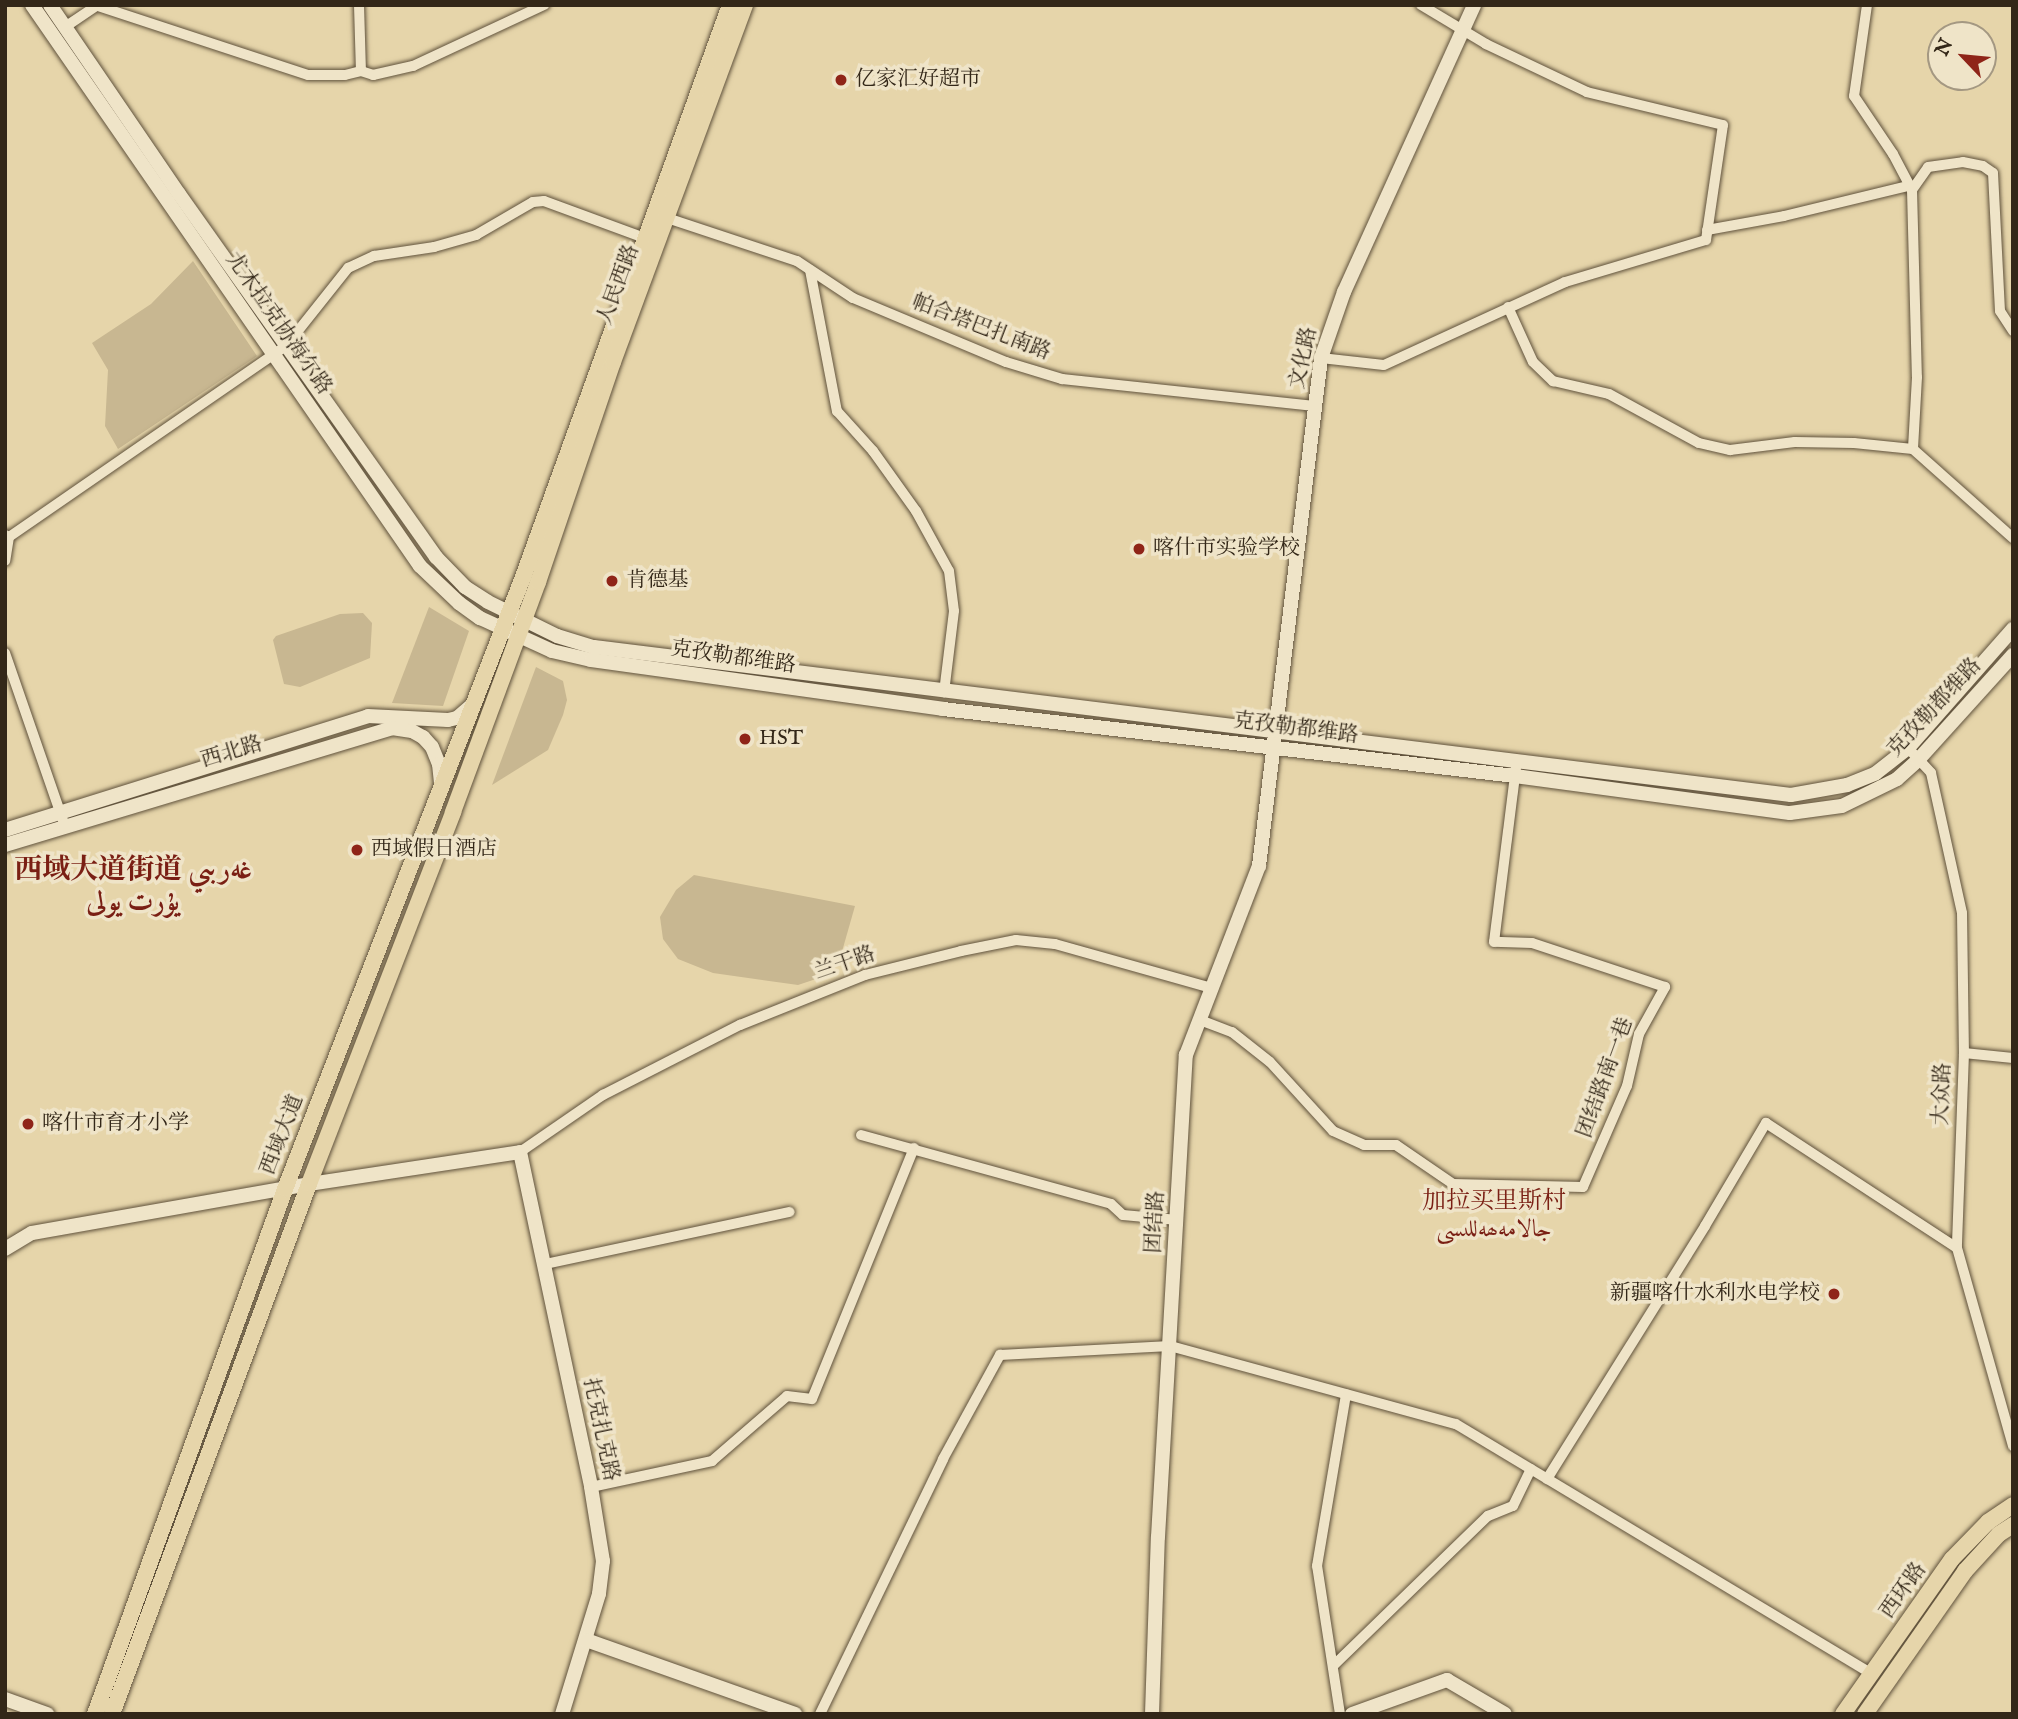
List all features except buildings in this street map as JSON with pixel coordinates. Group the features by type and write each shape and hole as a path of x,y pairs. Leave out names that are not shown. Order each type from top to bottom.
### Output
{"main road":[{"name":"尤木拉克协海尔路","path":"32,5 420,566 459,603 518,637"},
{"name":"尤木拉克协海尔路","path":"50,5 436,557 465,587 524,621"},
{"name":"人民西路","path":"660,216 730,5"},
{"name":"人民西路","path":"530,579 651,240 745,5"},
{"name":"文化路","path":"1276,747 1321,358 1344,292 1474,5"},
{"name":"西域大道","path":"95,1714 285,1189 508,612 530,579"},
{"name":"西域大道","path":"112,1714 309,1184 524,621 530,579"},
{"name":"克孜勒都维路","path":"524,621 556,636 594,647 944,692 1278,730 1790,813 1842,806 1897,779 1918,760 2013,655"},
{"name":"克孜勒都维路","path":"518,637 552,651 592,660 943,709 1276,747 1791,795 1847,785 1876,773 1908,748 2013,629"},
{"name":"西北路","path":"5,845 63,820 368,716 447,720 457,719 471,706"},
{"name":"西北路","path":"5,830 63,820 391,728 412,731 423,737 439,764 441,784"},
{"name":"团结路","path":"1152,1714 1186,1055 1259,866 1276,747"},
{"path":"5,1249 32,1233 309,1184 520,1152"},
{"name":"托克扎克路","path":"520,1152 591,1487 603,1561 586,1640 562,1714"},
{"name":"西环路","path":"1843,1714 1952,1559 1988,1522 2013,1505"},
{"name":"西环路","path":"1865,1714 1965,1571 1999,1534 2013,1525"},
{"path":"586,1640 795,1714"},
{"path":"1352,1714 1447,1680 1505,1714"},
{"path":"5,1699 47,1714"}],"street":[{"path":"359,5 361,71"},
{"path":"65,27 98,6 309,75 345,75 361,71 373,75 414,66 544,5"},
{"path":"1321,358 1384,365 1565,282 1706,240 1723,125 1587,92 1462,31 1421,5"},
{"path":"1867,5 1854,96 1893,154 1910,188 1917,377 1913,449"},
{"path":"1707,230 1910,188 1928,167 1963,162 1983,166 1993,173 2000,311 2013,331"},
{"path":"5,561 7,536 286,346 348,268 374,256 434,247 476,234 533,202 544,201 651,240"},
{"name":"帕合塔巴扎南路","path":"660,216 797,261 853,298 1006,362 1062,379 1315,406"},
{"path":"810,270 837,411 873,451 916,511 949,572 954,611 944,692"},
{"path":"1508,307 1533,362 1553,380 1609,394 1699,443 1730,450 1795,442 1854,443 1913,449 2013,538"},
{"path":"5,653 63,820"},
{"name":"大众路","path":"1908,748 1931,774 1962,913 1964,1053 1957,1248 2013,1446"},
{"name":"团结路南一巷","path":"1200,1020 1232,1032 1270,1062 1333,1131 1364,1144 1396,1145 1453,1184 1583,1187 1627,1086 1639,1034 1665,986 1532,943 1494,942 1516,769"},
{"name":"兰干路","path":"520,1152 603,1095 740,1025 865,975 961,951 1016,940 1055,944 1212,988"},
{"path":"1964,1053 2013,1058"},
{"path":"1547,1479 1766,1123 1957,1248"},
{"path":"861,1135 1111,1204 1123,1215 1178,1220"},
{"path":"591,1487 712,1461 787,1396 812,1399 914,1148"},
{"path":"545,1264 790,1212"},
{"path":"820,1714 943,1459 1000,1355 1170,1346 1455,1424 1871,1673"},
{"path":"1340,1714 1317,1566 1346,1394"},
{"path":"1333,1666 1488,1516 1513,1506 1531,1469"}],"shaded area":[{"path":"193,261 257,356 118,449 105,426 108,370 92,343 151,304"},
{"path":"429,607 469,631 443,706 392,703"},
{"path":"363,613 372,623 370,658 300,687 284,684 273,640 276,636 340,614"},
{"path":"536,667 563,681 567,700 563,715 548,750 492,785"},
{"path":"694,875 855,906 839,962 828,975 798,985 713,973 678,959 663,939 660,917 676,890"}],"place":[{"name":"亿家汇好超市","path":"841,80"},
{"name":"喀什市实验学校","path":"1139,549"},
{"name":"肯德基","path":"612,581"},
{"name":"HST","path":"745,739"},
{"name":"西域假日酒店","path":"357,850"},
{"name":"喀什市育才小学","path":"28,1124"},
{"name":"新疆喀什水利水电学校","path":"1834,1294"}],"district":[{"name":"西域大道街道 غەربىي يۇرت يولى","path":"133,887"},
{"name":"加拉买里斯村 جالامەھەللىسى","path":"1494,1216"}]}
